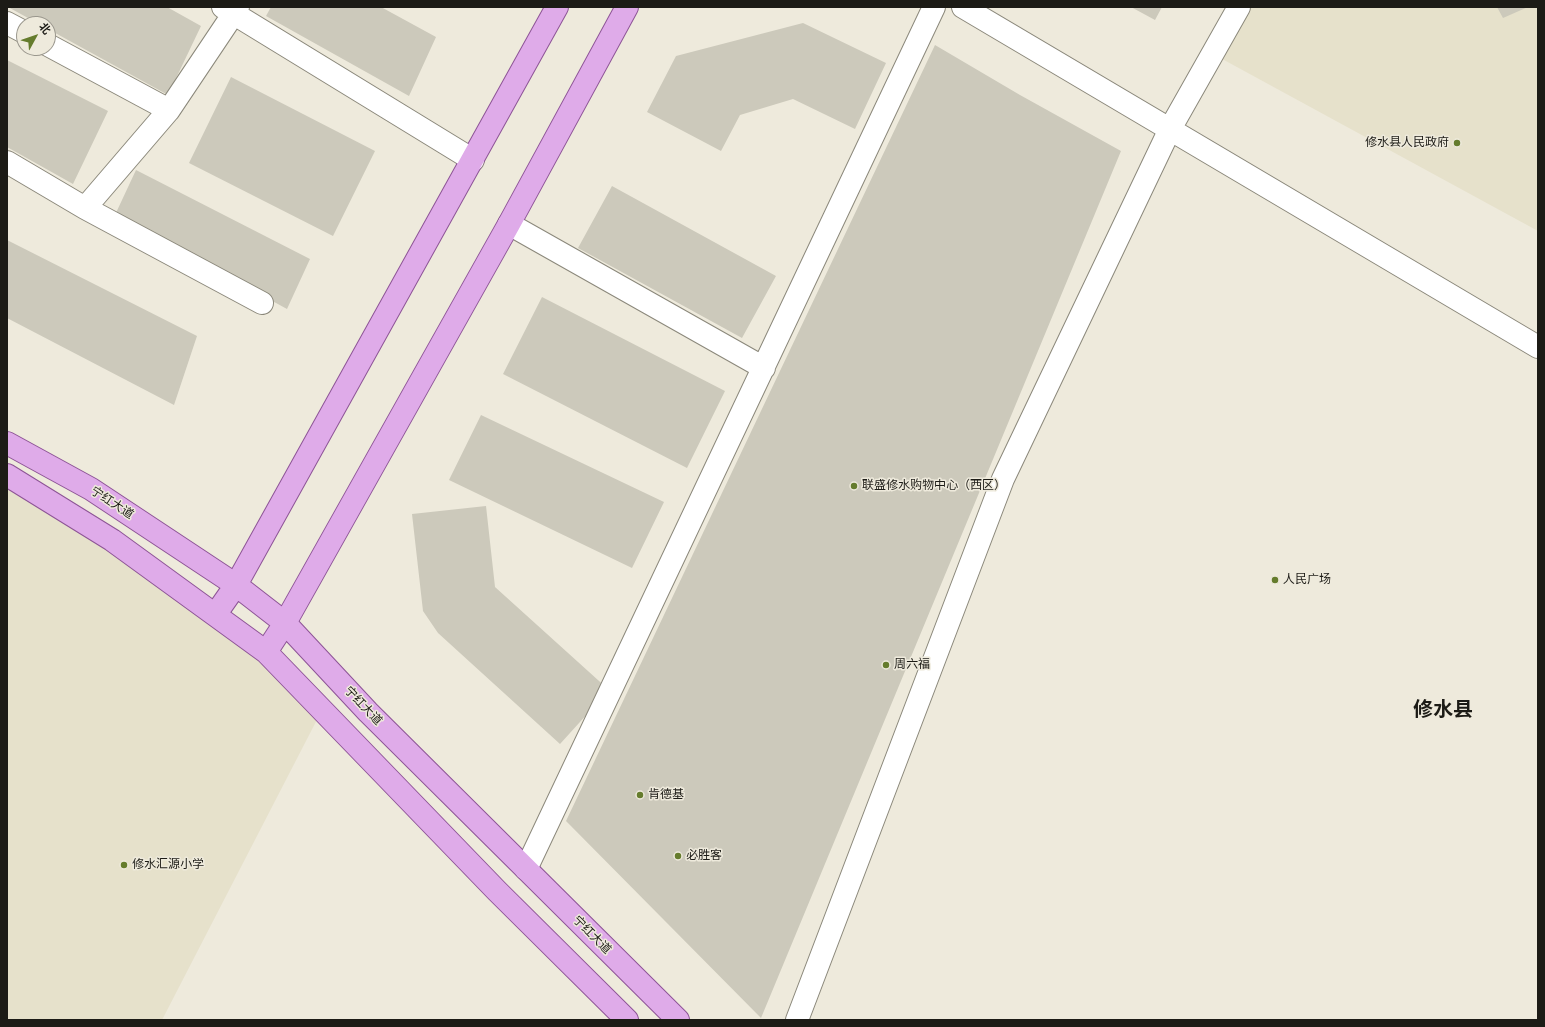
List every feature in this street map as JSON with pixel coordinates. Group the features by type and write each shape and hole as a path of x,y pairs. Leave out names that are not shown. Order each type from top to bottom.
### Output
{"main road":[{"path":"215,615 236,585 557,7"},
{"path":"266,652 285,623 509,224 627,7"},
{"name":"宁红大道","path":"7,443 91,489 236,585 285,623 368,712 678,1020"},
{"path":"7,475 112,540 266,652 497,891 626,1020"}],"street":[{"path":"526,869 934,7"},
{"path":"963,7 1538,347"},
{"path":"796,1020 1003,479 1170,129 1239,7"},
{"path":"85,208 168,110 232,9 473,160"},
{"path":"7,23 16,28"},
{"path":"56,49 168,110"},
{"path":"7,162 85,208 262,303"},
{"path":"509,224 764,368"}],"shaded area":[{"name":"修水县人民政府","path":"1249,7 1538,7 1538,231 1213,54"},
{"name":"修水汇源小学","path":"7,475 112,540 322,710 162,1020 7,1020"}],"building":[{"path":"8,7 167,7 201,26 168,95 56,33 56,16 24,16"},
{"path":"271,7 381,7 436,37 409,96 266,16"},
{"path":"1131,7 1162,7 1155,20"},
{"path":"1497,7 1528,7 1503,18"},
{"path":"803,23 886,63 855,129 793,99 740,115 721,151 647,112 676,56"},
{"name":"联盛修水购物中心（西区）","path":"935,45 1020,95 1121,151 761,1018 566,821"},
{"path":"7,60 108,111 73,184 7,147"},
{"path":"231,77 375,151 333,236 189,163"},
{"path":"136,170 310,259 287,309 115,215"},
{"path":"612,186 776,276 742,338 578,248"},
{"path":"7,240 197,336 174,405 7,318"},
{"path":"542,297 725,391 687,468 503,374"},
{"path":"481,415 664,502 632,568 449,480"},
{"path":"486,506 495,587 609,690 560,744 438,633 423,611 412,514"}],"place":[{"name":"修水县人民政府","path":"1457,143"},
{"name":"联盛修水购物中心（西区）","path":"854,486"},
{"name":"人民广场","path":"1275,580"},
{"name":"周六福","path":"886,665"},
{"name":"肯德基","path":"640,795"},
{"name":"必胜客","path":"678,856"},
{"name":"修水汇源小学","path":"124,865"}],"district":[{"name":"修水县","path":"1443,710"}]}
